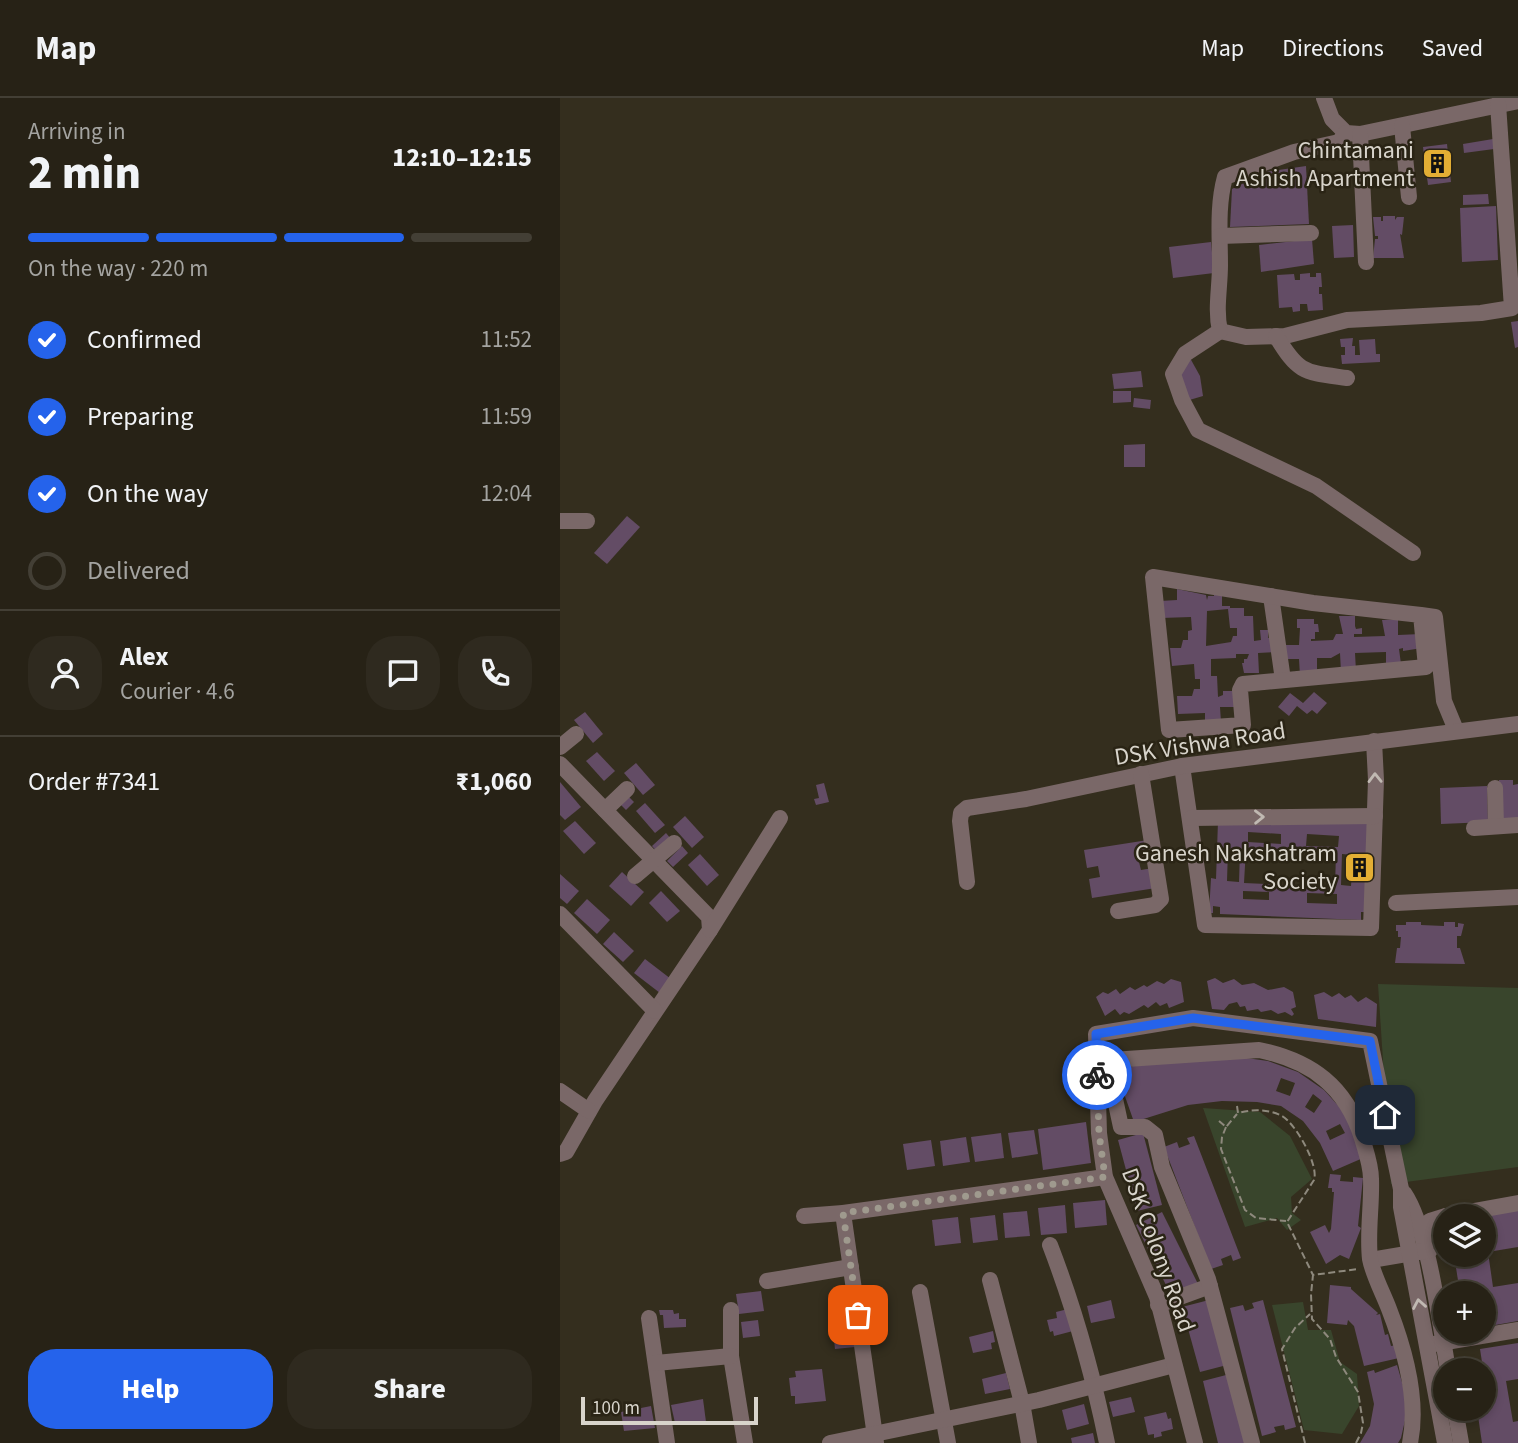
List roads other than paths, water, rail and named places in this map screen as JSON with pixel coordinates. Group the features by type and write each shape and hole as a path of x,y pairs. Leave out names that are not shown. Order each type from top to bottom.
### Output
{"street":[{"path":"1324,98 1332,119 1353,133"},
{"path":"1220,331 1217,317 1220,196 1225,177 1294,152 1339,142 1353,133 1402,126 1518,101"},
{"path":"1413,553 1315,486 1198,430 1182,400 1173,374 1185,354 1220,331 1247,337 1285,336 1347,320 1482,313 1515,307 1498,104"},
{"path":"1402,126 1409,197"},
{"path":"1353,133 1366,262"},
{"path":"1220,236 1311,233"},
{"path":"1276,336 1291,361 1301,369 1347,378"},
{"path":"560,521 587,522"},
{"path":"1421,615 1426,667 1243,684 1240,690 1243,725 1169,730 1153,577 1271,596 1421,615 1435,617 1444,701 1456,730"},
{"path":"1271,596 1283,680"},
{"name":"DSK Vishwa Road","path":"967,882 960,821 963,810 1182,766 1518,724"},
{"path":"560,747 576,734"},
{"path":"1182,766 1205,925 1371,928 1375,816 1374,741"},
{"path":"560,764 709,917 710,930"},
{"path":"1118,911 1156,905 1161,899 1140,774"},
{"path":"1495,788 1496,826"},
{"path":"605,810 627,789"},
{"path":"1191,818 1375,816"},
{"path":"560,1154 566,1153 589,1111 710,930 779,818"},
{"path":"1474,828 1518,825"},
{"path":"635,876 674,843"},
{"path":"1396,903 1518,897"},
{"path":"560,914 655,1011"},
{"name":"DSK Colony Road","path":"1195,1443 1158,1305 1105,1177 1099,1133 1096,1034 1193,1018 1370,1041 1401,1189 1410,1203 1433,1332"},
{"path":"1252,1443 1210,1286 1162,1167 1155,1135 1145,1127 1121,1127 1112,1085 1112,1060 1259,1050 1278,1054 1307,1067 1329,1082 1342,1096 1354,1114 1370,1163 1372,1264 1404,1351 1413,1411 1410,1443"},
{"path":"560,1091 589,1111"},
{"path":"804,1216 1105,1177"},
{"path":"1496,1207 1518,1203"},
{"path":"843,1213 876,1439"},
{"path":"1372,1264 1431,1249 1430,1221 1433,1220"},
{"path":"1050,1245 1070,1298 1095,1385 1107,1443"},
{"path":"767,1281 851,1267"},
{"path":"990,1280 1022,1403 1029,1443"},
{"path":"1158,1305 1210,1286"},
{"path":"920,1292 948,1443"},
{"path":"730,1310 731,1356 745,1443"},
{"path":"649,1318 667,1443"},
{"path":"1496,1333 1518,1330"},
{"name":"DSK Colony Road","path":"1435,1344 1445,1443"},
{"path":"656,1363 731,1356"},
{"path":"830,1443 876,1439 1174,1365"},
{"path":"1457,1421 1461,1443"}],"place":[{"name":"Chintamani Ashish Apartment","path":"1437,164"},
{"name":"Ganesh Nakshatram Society","path":"1360,867"}]}
